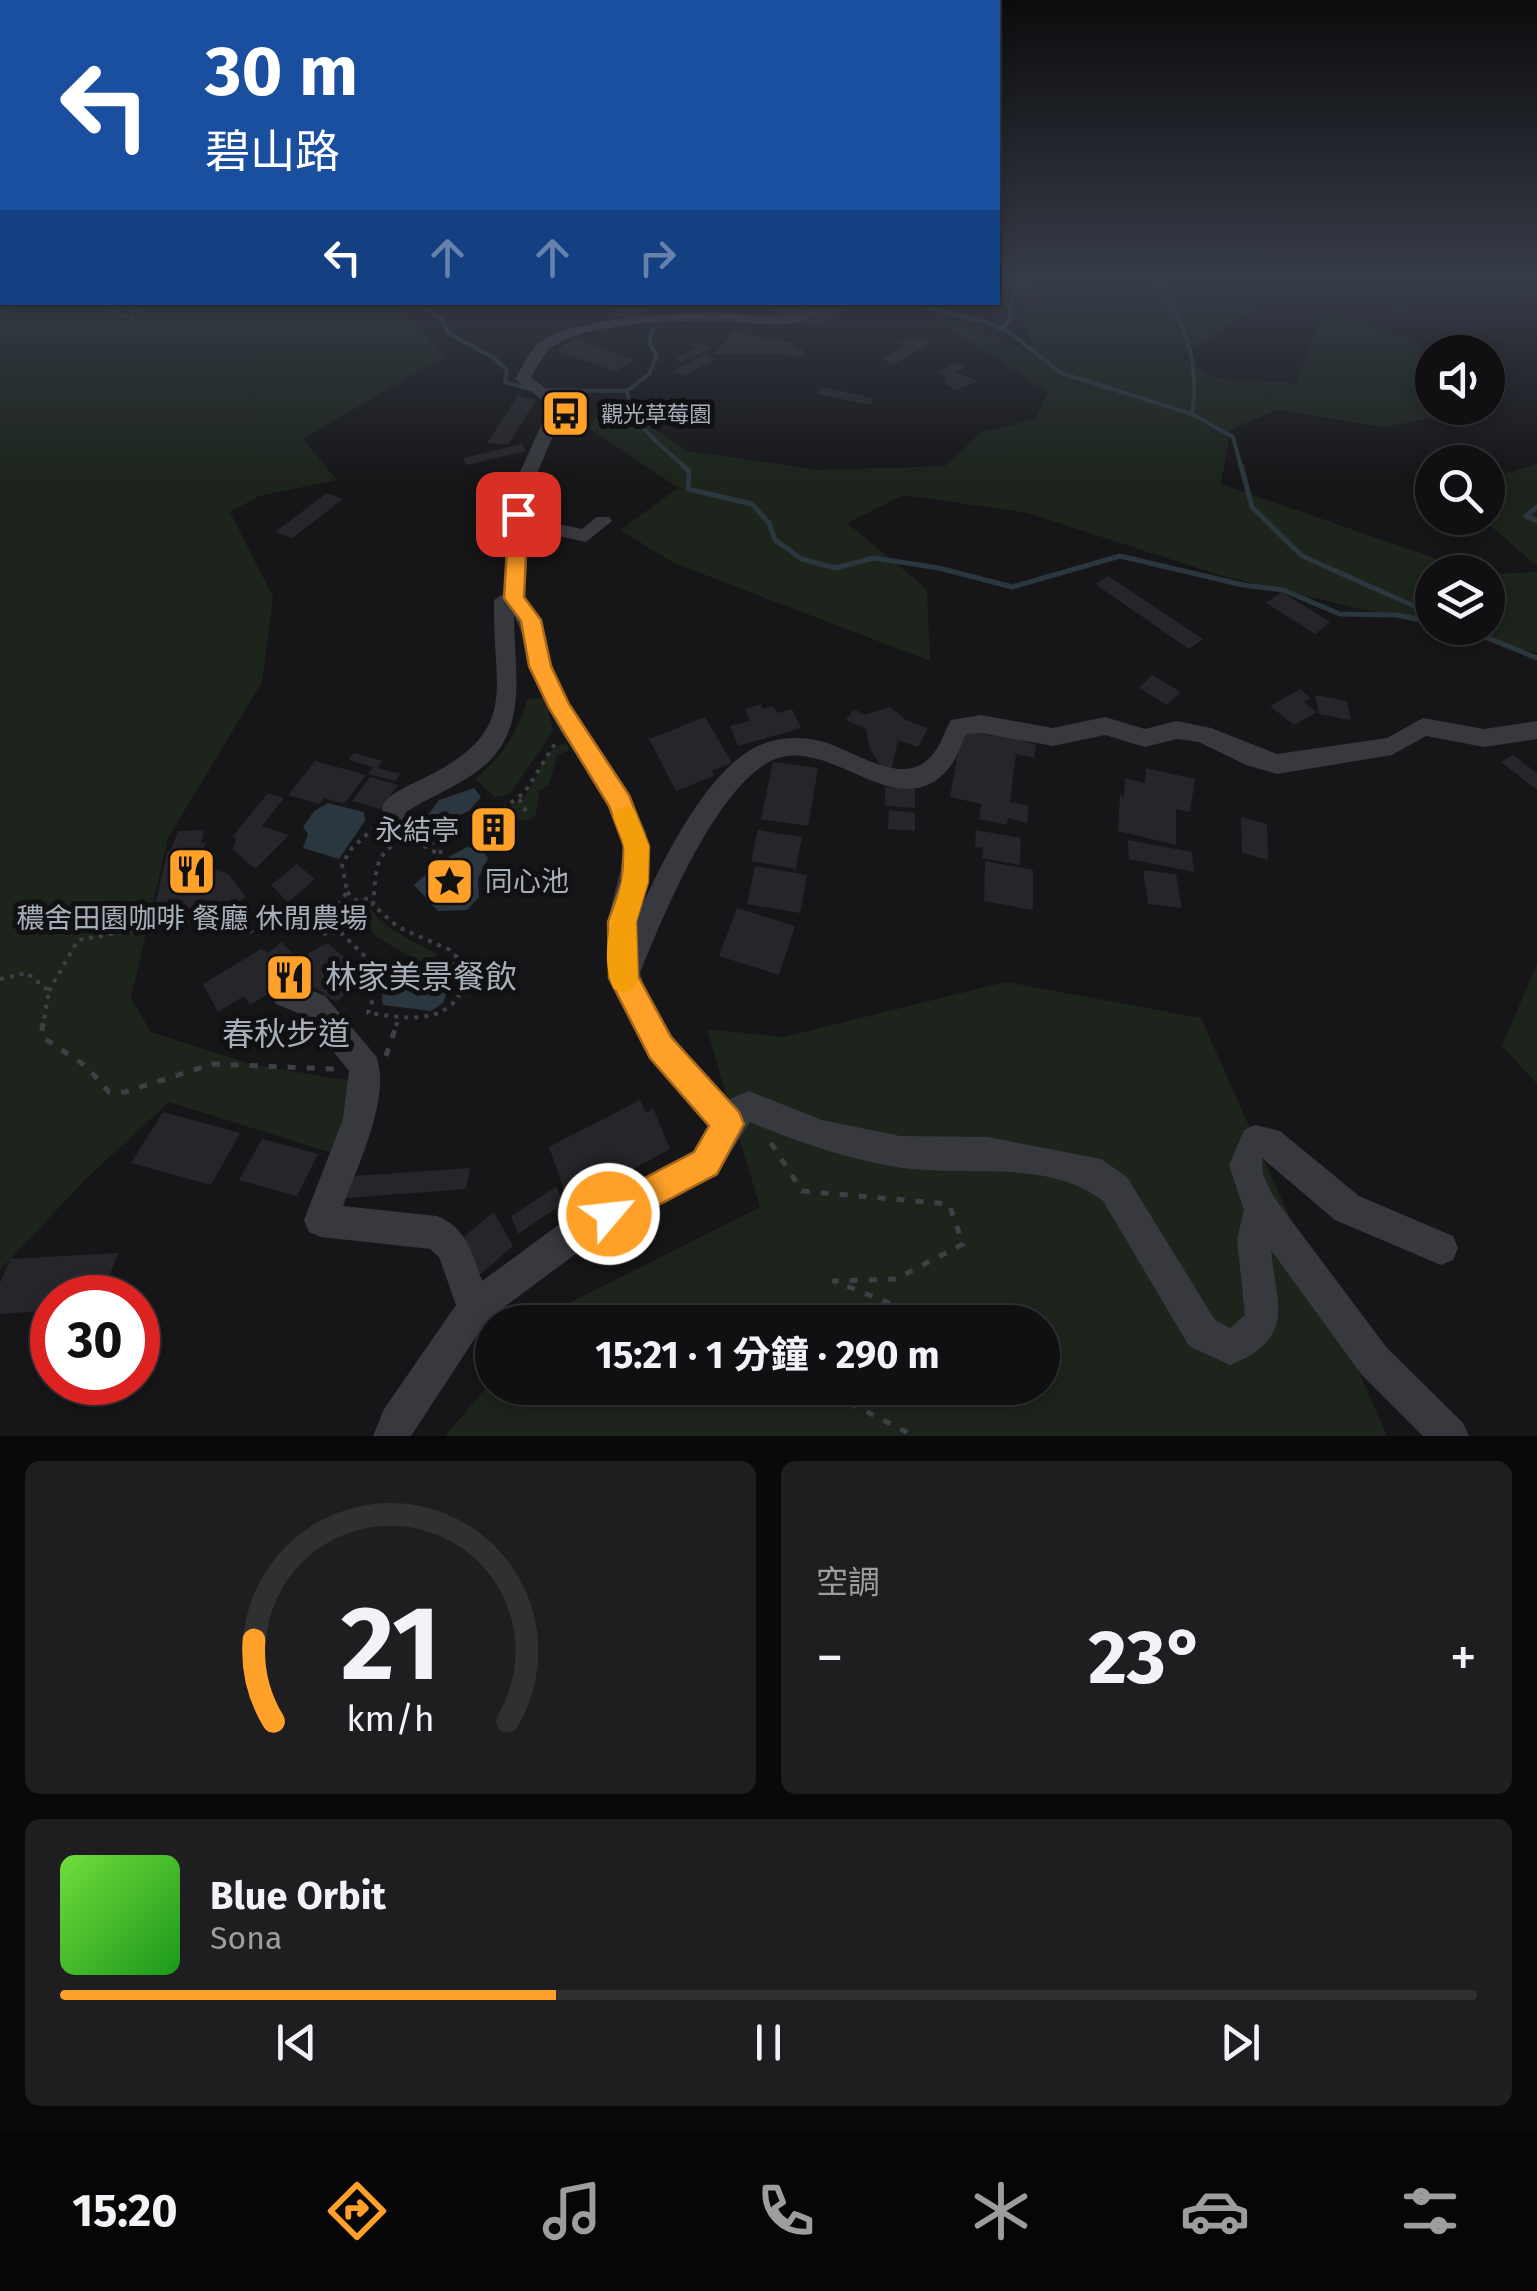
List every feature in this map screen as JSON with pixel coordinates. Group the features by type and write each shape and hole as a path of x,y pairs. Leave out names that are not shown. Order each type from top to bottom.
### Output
{"street":[{"path":"544,347 523,379 554,402 555,412 524,481 514,598 531,620 540,666 574,736 620,803 636,846 635,882 622,922 624,978 660,1047 728,1124"},
{"path":"519,534 540,526 586,536 603,521"},
{"path":"395,819 394,806 470,765 498,736 509,696 504,600 514,598"},
{"path":"624,978 652,909 705,816 765,753 795,746 828,752 900,782 917,782 952,746 959,726 981,724 1054,738 1105,726 1144,738 1177,730 1203,734 1254,758 1277,764 1392,746 1423,727 1484,738 1537,730"},
{"path":"286,994 315,1006 365,1067 359,1119 321,1220 437,1234 452,1246 475,1308 397,1422 392,1436"},
{"path":"479,1305 577,1232 706,1163 728,1124 741,1108 748,1106 822,1136 900,1152 988,1153 1090,1170 1115,1189 1202,1333 1230,1347 1256,1332 1263,1312 1263,1282 1254,1241 1261,1208"},
{"path":"1441,1248 1346,1208 1269,1142 1255,1141 1246,1150 1244,1168 1261,1208 1374,1361 1450,1436"}],"path":[{"path":"487,821 494,809 519,799 554,743 574,736"},
{"path":"519,799 528,816"},
{"path":"372,898 356,900 347,892 342,864 367,832 395,819 412,835 417,831 442,850 440,855 430,852 411,838 390,844 378,861 372,898 378,912 398,928 450,950 457,957 443,982"},
{"path":"432,843 447,834 460,835"},
{"path":"347,892 328,920 337,932 382,974 443,982 458,996 447,1012 400,1016"},
{"path":"0,979 27,974 48,991 78,940 228,914 247,933 276,918 319,934 337,932"},
{"name":"春秋步道","path":"48,991 40,1036 87,1067 109,1092 126,1092 213,1064 308,1070 365,1067 385,1057 400,1016 368,1013 382,974"},
{"path":"766,1135 802,1191 949,1204 963,1244 896,1279 834,1281 894,1305"},
{"path":"854,1405 914,1436"}],"shaded area":[{"path":"0,347 436,347 444,356 303,439 337,480 259,496 230,512 273,597 262,682 168,838 131,998 151,1032 250,1064 356,1082 335,1154 169,1102 86,1179 0,1270"},
{"path":"979,347 1016,347 1033,354 1031,347 1195,347 1181,356 1214,378 1297,383 1310,347 1415,347 1415,421 1384,427 1277,410 1230,430 1221,484 1426,555 1415,555 1415,622 1219,575 1028,513 903,495 847,523 927,589 930,661 674,563 620,530 678,488 589,428 609,397 687,451 819,470 945,466 980,433 1035,419 1048,392"},
{"path":"1537,464 1537,566 1501,535 1505,535 1505,474"},
{"path":"1537,572 1537,653 1505,645 1505,573"},
{"path":"545,697 553,731 510,794 495,797 475,779 508,743 527,699"},
{"path":"562,744 568,745 568,751 557,755 549,785 539,791 536,814 530,820 490,820 524,797 548,754"},
{"path":"474,788 481,797 469,811 437,826 428,815 439,800"},
{"path":"328,803 364,812 365,821 339,859 303,848 308,834 303,827 314,811"},
{"name":"同心池","path":"467,847 480,849 488,858 478,879 479,897 467,910 438,911 414,885 443,860"},
{"path":"366,897 385,924 437,954 427,967 377,937 350,911 350,904"},
{"path":"1537,964 1537,1084 1502,1046"},
{"path":"396,979 434,983 446,994 443,1003 431,1011 383,1005 385,990"},
{"path":"1006,982 1201,1018 1387,1436 445,1436 475,1401 475,1405 1060,1405 1060,1305 565,1305 760,1207 707,1029 784,1037"}],"building":[{"path":"600,347 634,360 615,372 556,350"},
{"path":"720,347 805,350 800,357 773,353 714,354"},
{"path":"902,347 924,347 894,364 882,359"},
{"path":"697,348 710,349 682,362 675,358"},
{"path":"705,354 715,359 684,376 673,371"},
{"path":"957,363 965,367 955,372 977,381 957,390 941,381 947,378 936,372"},
{"path":"822,387 874,398 870,405 817,394"},
{"path":"518,395 536,400 508,445 487,443"},
{"path":"522,444 526,451 466,465 463,458"},
{"path":"327,493 343,499 292,538 275,532"},
{"path":"1108,576 1203,639 1189,649 1095,584"},
{"path":"1282,592 1330,622 1315,634 1266,603"},
{"path":"1152,675 1181,692 1167,705 1139,688"},
{"path":"1300,689 1311,698 1304,702 1317,712 1294,725 1270,706"},
{"path":"1315,695 1347,701 1351,720 1319,714"},
{"path":"761,704 763,709 773,706 777,713 792,709 801,728 738,746 730,726 750,721 745,709"},
{"path":"890,707 906,720 928,728 918,747 898,740 892,768 881,766 870,749 866,729 846,720 854,709 864,715"},
{"path":"705,717 732,763 712,771 714,776 676,791 649,739"},
{"path":"962,730 992,736 992,731 1036,745 1034,758 1016,754 1010,802 1029,806 1027,823 1008,818 1007,825 979,819 981,804 950,797"},
{"path":"354,753 383,761 378,768 400,774 395,781 368,774 373,767 348,760"},
{"path":"1513,755 1537,773 1537,790 1501,762"},
{"path":"315,761 366,775 344,804 324,798 320,804 288,795"},
{"path":"773,762 818,768 808,826 761,819"},
{"path":"1146,768 1195,779 1190,812 1176,809 1176,845 1118,831 1125,778 1145,783"},
{"path":"370,777 398,785 380,809 352,801"},
{"path":"885,787 915,789 915,808 885,806"},
{"path":"268,793 284,798 262,826 289,835 255,869 233,850 236,838 232,837"},
{"path":"889,810 915,813 915,831 888,829"},
{"path":"1241,817 1267,824 1268,860 1242,853"},
{"name":"穠舍田園咖啡 餐廳 休閒農場","path":"204,830 201,843 206,842 201,855 215,853 213,867 229,875 246,897 152,920 167,852 178,831"},
{"path":"758,830 802,837 796,869 751,861"},
{"path":"976,830 1021,838 1020,865 982,858 983,848 975,847"},
{"path":"1128,840 1192,852 1194,872 1129,859"},
{"path":"985,861 1033,870 1033,910 984,901"},
{"path":"297,864 315,879 288,902 271,885"},
{"path":"755,866 807,875 800,913 747,904"},
{"path":"1143,870 1176,874 1182,908 1148,904"},
{"path":"737,908 795,926 779,975 719,956"},
{"name":"林家美景餐飲","path":"281,942 299,959 327,943 368,976 336,1002 308,983 301,989 293,979 250,1005 244,996 218,1012 203,984 261,949 268,953"},
{"path":"640,1100 646,1113 653,1108 670,1149 569,1204 549,1147"},
{"path":"163,1112 240,1133 211,1185 131,1163"},
{"path":"262,1139 318,1154 297,1196 239,1180"},
{"path":"470,1168 466,1189 333,1199 339,1177"},
{"path":"556,1187 564,1203 518,1234 511,1216"},
{"path":"494,1212 513,1246 475,1279 456,1243"},
{"path":"118,1253 110,1275 30,1275 30,1312 0,1314 0,1283 10,1259"}],"waterway":[{"path":"474,347 507,370 505,382 534,390 627,391"},
{"path":"627,391 649,374 657,356 652,347"},
{"path":"1028,347 1061,373 1192,414"},
{"path":"1189,347 1194,378 1192,414"},
{"path":"627,391 641,425 685,467"},
{"path":"1192,414 1233,437 1241,467"},
{"path":"682,465 689,471 688,489 752,504 769,523 775,540 802,559 835,568 874,558 939,568 1012,587 1120,556 1243,585 1283,590 1340,614 1415,619"},
{"path":"1241,465 1252,507 1302,556 1415,606"},
{"path":"1537,507 1526,516 1537,521"},
{"path":"1505,645 1537,658"}],"slow traffic":[{"path":"624,979 622,922 635,882 636,846 625,816"}],"place":[{"name":"觀光草莓園","path":"566,414"},
{"name":"永結亭","path":"494,830"},
{"name":"穠舍田園咖啡 餐廳 休閒農場","path":"192,871"},
{"name":"同心池","path":"450,881"},
{"name":"林家美景餐飲","path":"290,977"}],"route":[{"path":"518,514 514,598 531,620 540,666 560,708 574,736 620,803 636,846 635,882 622,922 624,978 660,1047 728,1124 706,1163 609,1214"}]}
